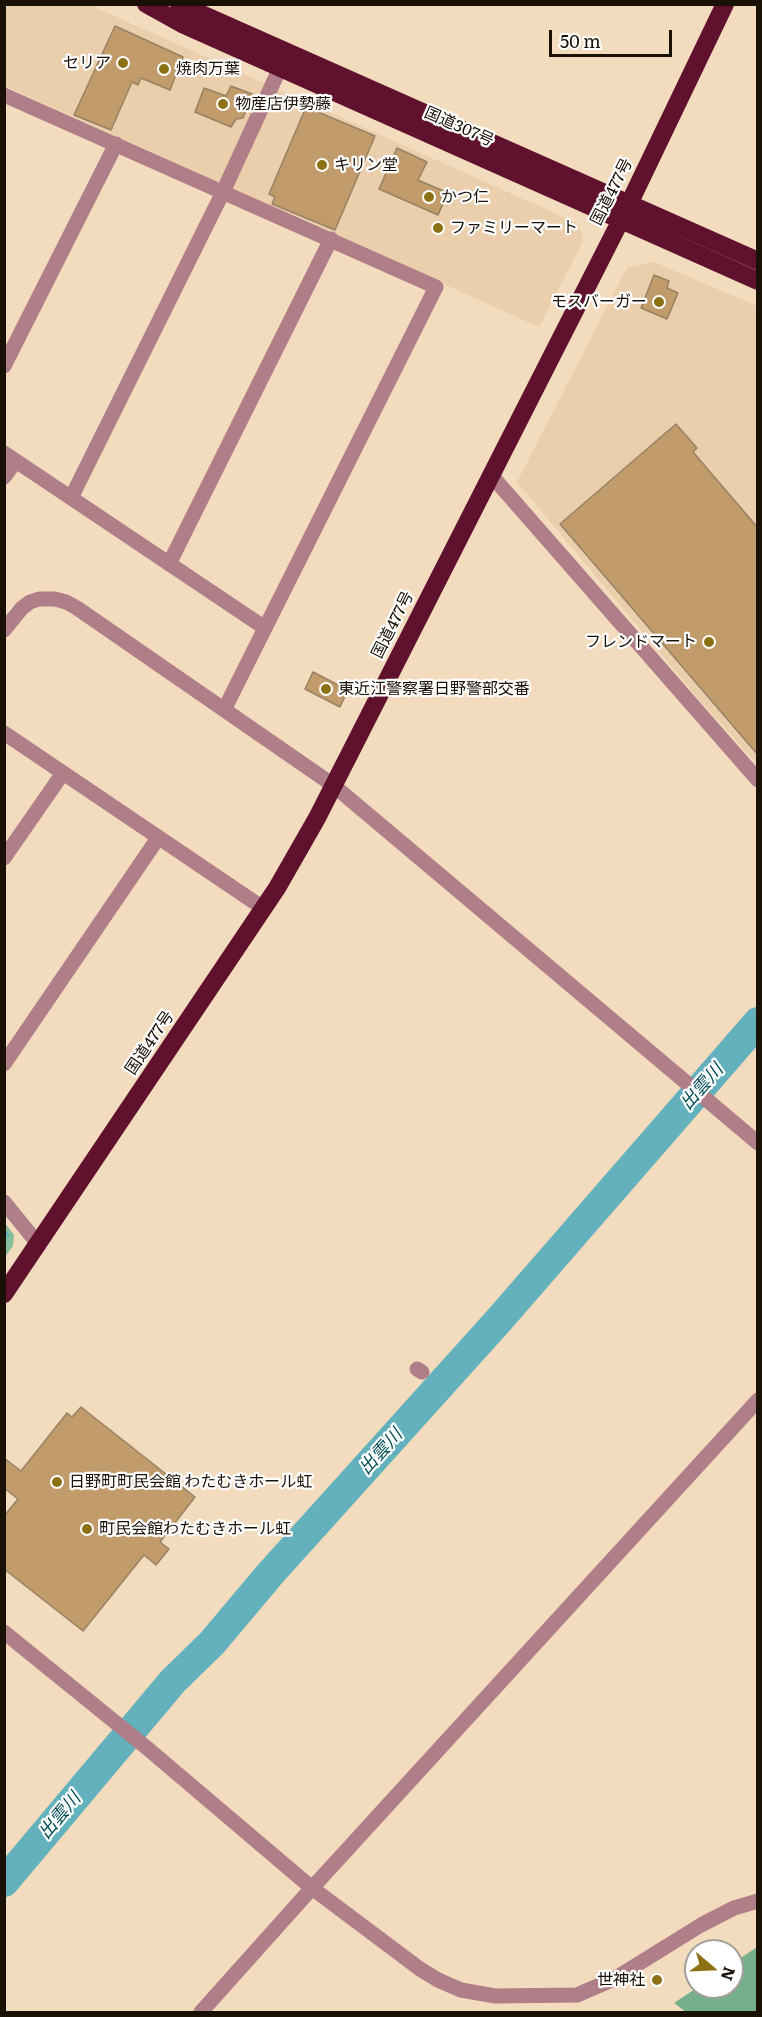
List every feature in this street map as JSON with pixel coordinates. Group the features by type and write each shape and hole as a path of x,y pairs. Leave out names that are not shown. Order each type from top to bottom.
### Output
{"highway":[{"name":"国道307号","path":"146,4 183,24 284,60 758,261"},
{"name":"国道307号","path":"179,4 284,60 620,220 758,281"},
{"name":"国道477号","path":"4,1294 277,888 317,818 620,220 725,4"}],"street":[{"path":"71,498 223,192 284,60"},
{"path":"4,95 436,287 224,710"},
{"path":"4,366 116,144"},
{"path":"169,564 331,239"},
{"path":"4,477 10,457 265,628"},
{"path":"491,475 758,780"},
{"path":"4,630 30,602 46,598 66,602 333,785 758,1143"},
{"path":"4,734 263,908"},
{"path":"4,858 63,773"},
{"path":"4,1064 158,838"},
{"path":"4,1202 39,1245"},
{"path":"201,2013 312,1888 758,1400"},
{"path":"4,1632 147,1748 312,1888 404,1957 438,1980 461,1990 495,1996 577,1995 614,1979 701,1925 734,1908 758,1900"}],"shaded area":[{"path":"5,5 90,5 579,224 583,241 539,327 5,86"},
{"path":"654,262 757,306 757,764 696,696 517,482 627,268"}],"green space":[{"path":"5,1223 14,1235 13,1246 5,1257"},
{"path":"757,1947 757,2012 686,2012 674,2003 684,1996 684,1999 744,1999 744,1956"}],"building":[{"name":"セリア","path":"115,26 183,57 170,90 141,78 138,85 132,82 111,130 74,115"},
{"name":"物産店伊勢藤","path":"231,86 252,94 243,118 236,119 231,127 195,112 204,88 226,96"},
{"name":"キリン堂","path":"306,107 375,136 335,230 272,204 275,197 269,194"},
{"path":"397,148 427,162 418,180 448,193 438,215 379,189"},
{"name":"モスバーガー","path":"654,275 669,281 667,288 678,293 667,319 641,308"},
{"name":"フレンドマート","path":"676,424 697,448 693,452 758,528 758,755 560,524"},
{"name":"東近江警察署日野警部交番","path":"313,672 348,690 340,707 305,689"},
{"name":"町民会館わたむきホール虹","path":"81,1407 195,1497 160,1542 169,1549 156,1565 144,1555 83,1631 4,1569 4,1516 18,1499 4,1488 4,1458 21,1471 67,1413 72,1417"}],"waterway":[{"name":"出雲川","path":"4,1882 173,1681 212,1643 270,1574 499,1320 758,1022"},
{"path":"4,1232 7,1235"}],"place":[{"name":"セリア","path":"123,63"},
{"name":"焼肉万葉","path":"164,69"},
{"name":"物産店伊勢藤","path":"223,104"},
{"name":"キリン堂","path":"322,165"},
{"name":"かつ仁","path":"429,197"},
{"name":"ファミリーマート","path":"438,228"},
{"name":"モスバーガー","path":"659,302"},
{"name":"フレンドマート","path":"709,642"},
{"name":"東近江警察署日野警部交番","path":"326,689"},
{"name":"日野町町民会館 わたむきホール虹","path":"57,1482"},
{"name":"町民会館わたむきホール虹","path":"87,1529"},
{"name":"世神社","path":"657,1980"}]}
